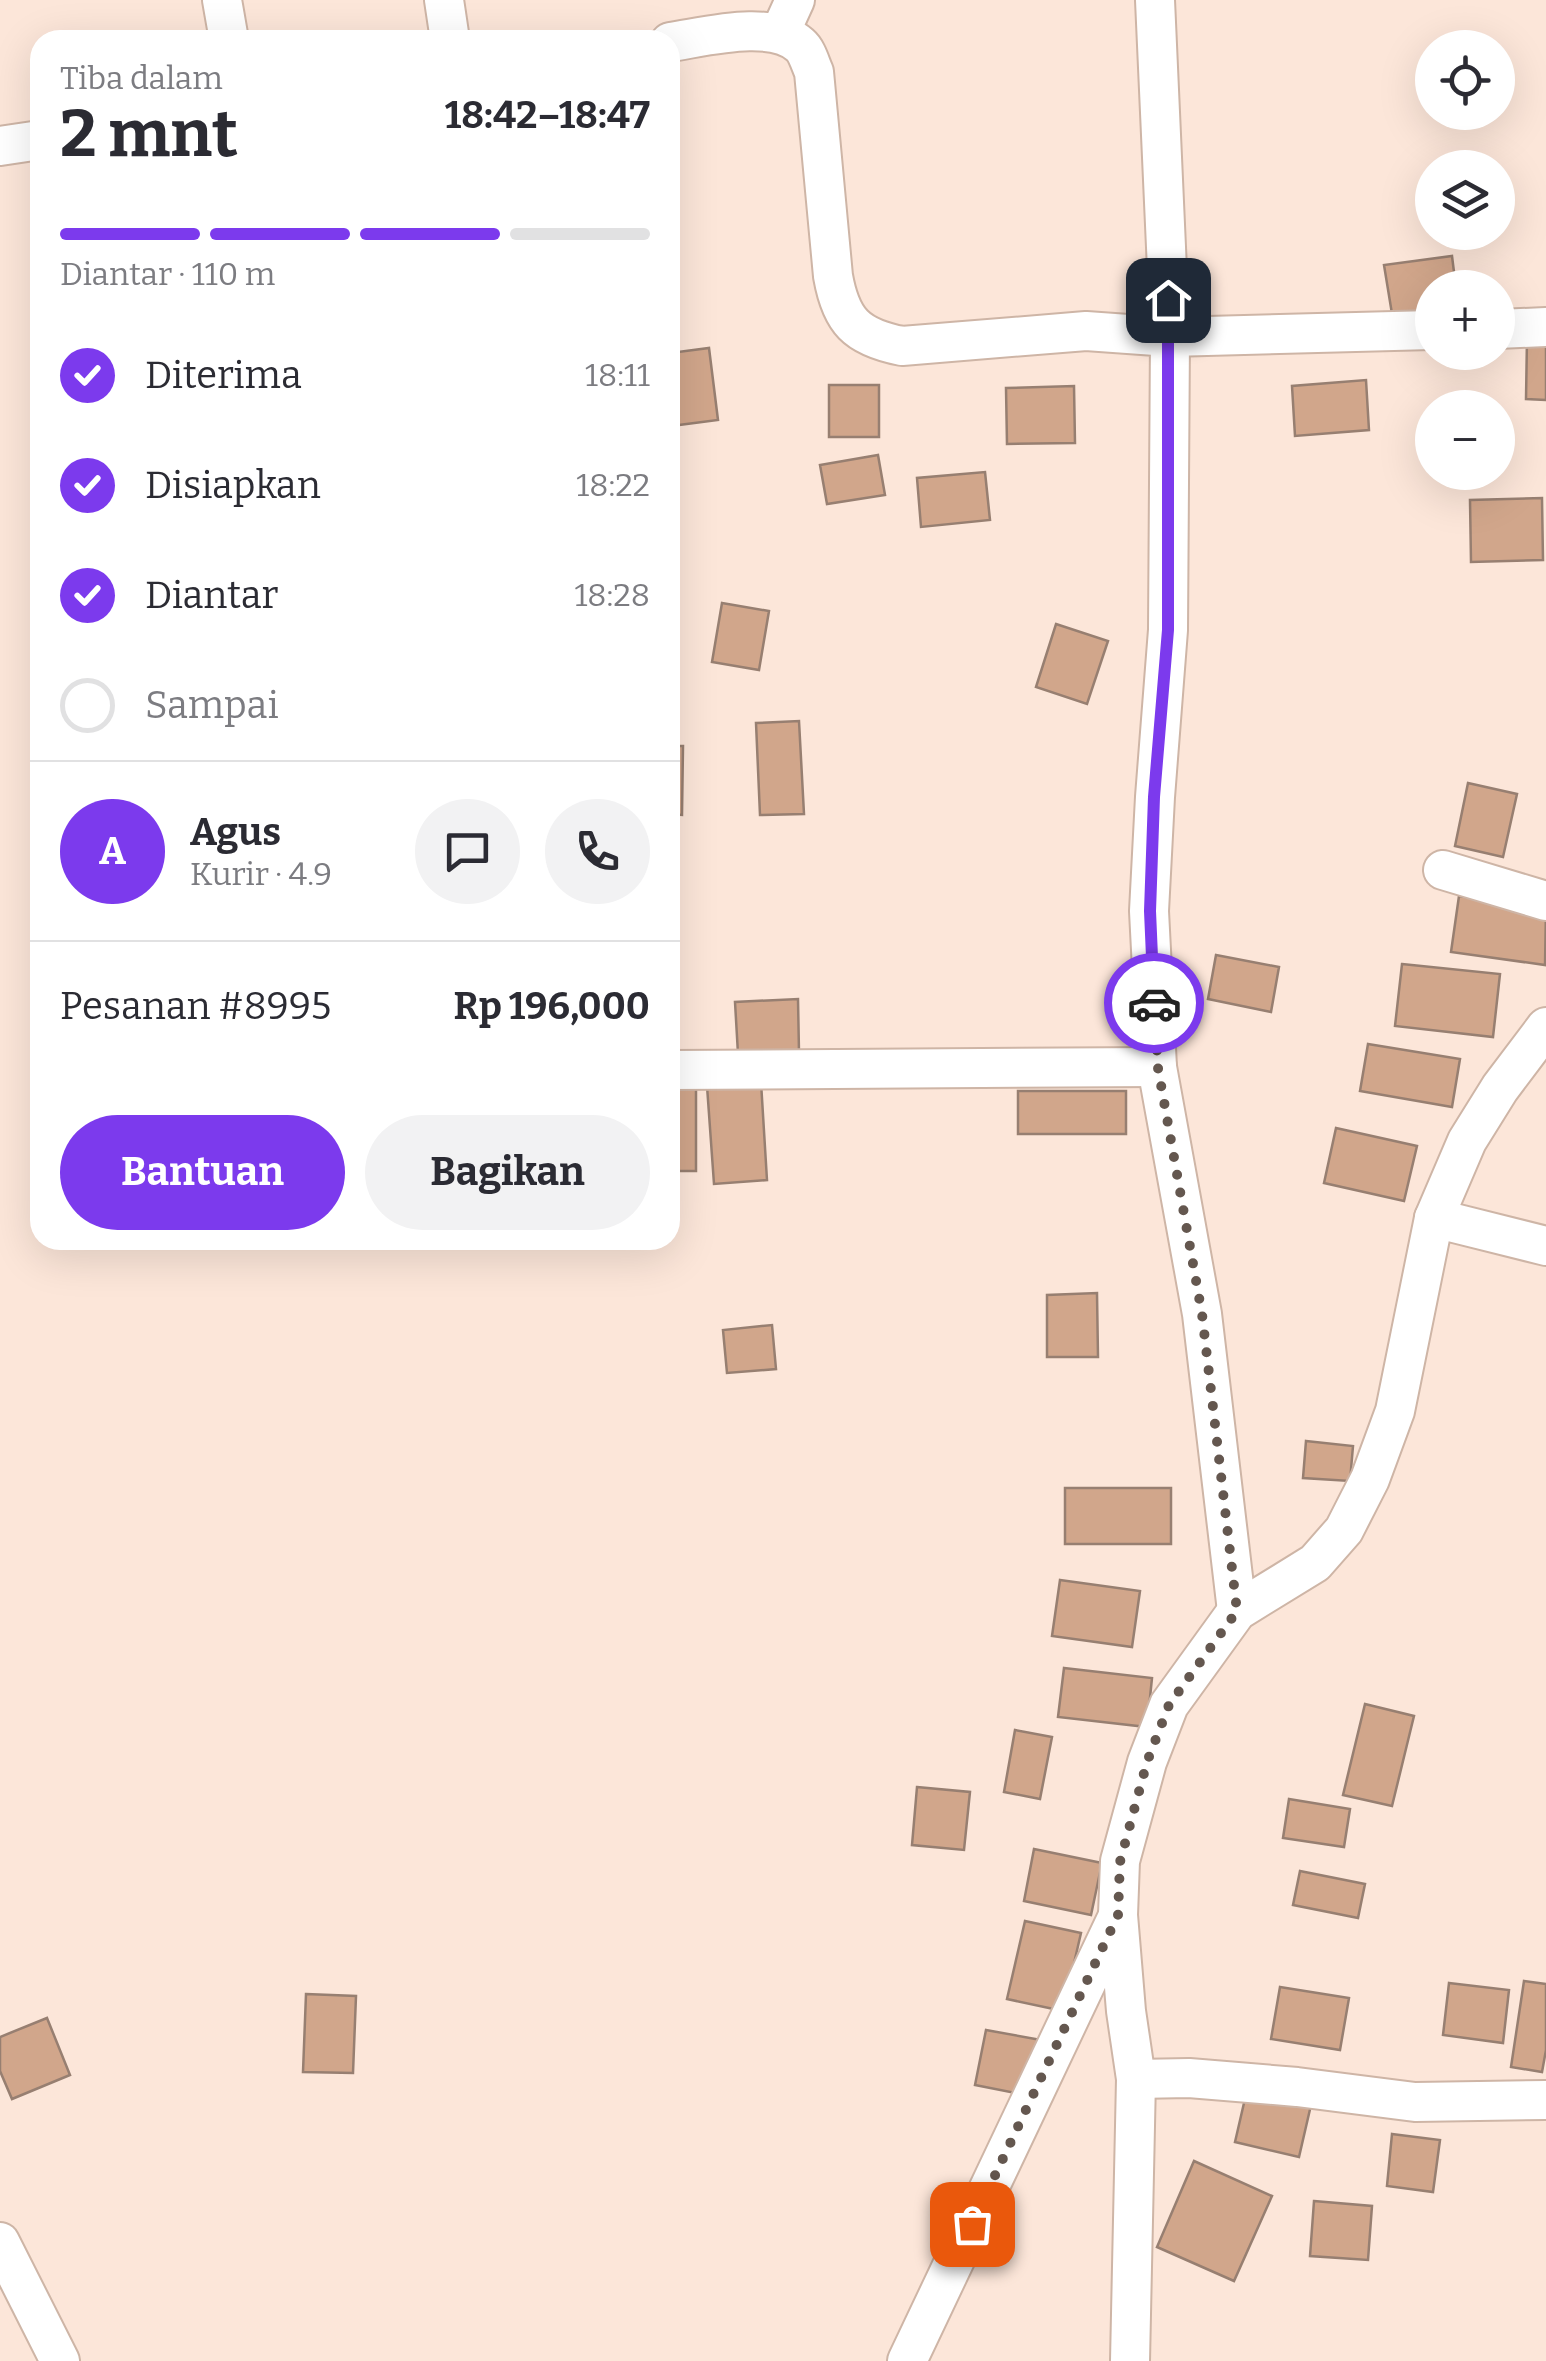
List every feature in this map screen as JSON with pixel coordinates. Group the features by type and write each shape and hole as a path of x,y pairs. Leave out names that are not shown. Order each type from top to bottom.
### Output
{"street":[{"path":"222,0 227,30"},
{"path":"444,0 448,30"},
{"path":"1155,0 1170,337 1168,630 1154,797 1150,911 1158,1068 1202,1314 1237,1611"},
{"path":"680,41 741,32 787,16 814,72 832,276 838,304 854,326 876,341 902,346 1086,331 1170,337 1415,330"},
{"path":"0,146 30,142"},
{"path":"1515,329 1546,328"},
{"path":"1443,870 1546,901"},
{"path":"1130,2361 1136,2079 1118,1915 1120,1862 1147,1762 1169,1705 1237,1611 1315,1563 1344,1530 1370,1479 1394,1411 1434,1218 1467,1141 1500,1088 1546,1027"},
{"path":"680,1070 1158,1068"},
{"path":"1434,1218 1546,1246"},
{"path":"907,2361 1118,1915"},
{"path":"1136,2079 1189,2078 1279,2085 1415,2102 1546,2100"},
{"path":"0,2242 60,2361"}],"building":[{"path":"1452,256 1454,270 1415,270 1415,323 1394,326 1384,265"},
{"path":"1527,338 1546,338 1546,400 1526,399"},
{"path":"709,348 718,420 680,425 680,352"},
{"path":"1366,380 1369,430 1295,436 1292,386"},
{"path":"829,385 879,385 879,437 829,437"},
{"path":"1074,386 1075,443 1007,444 1006,388"},
{"path":"878,455 885,495 827,504 820,465"},
{"path":"985,472 990,520 921,527 917,478"},
{"path":"1542,498 1543,560 1471,562 1470,500"},
{"path":"722,603 769,611 759,670 712,662"},
{"path":"1056,624 1108,641 1087,704 1036,687"},
{"path":"799,721 804,814 760,815 756,723"},
{"path":"680,746 683,746 680,815"},
{"path":"1468,783 1517,794 1503,857 1455,846"},
{"path":"1459,896 1546,909 1545,965 1451,952"},
{"path":"1216,955 1279,967 1271,1012 1208,999"},
{"path":"1402,964 1500,974 1493,1037 1395,1026"},
{"path":"798,999 799,1052 738,1054 735,1002"},
{"path":"1368,1044 1460,1059 1452,1107 1360,1091"},
{"path":"680,1078 696,1078 696,1171 680,1171"},
{"path":"761,1082 767,1180 714,1184 707,1086"},
{"path":"1018,1091 1126,1091 1126,1134 1018,1134"},
{"path":"1336,1128 1417,1146 1404,1201 1324,1183"},
{"path":"1097,1293 1098,1357 1047,1357 1047,1295"},
{"path":"772,1325 776,1369 727,1373 723,1330"},
{"path":"1306,1441 1353,1446 1350,1481 1303,1478"},
{"path":"1065,1488 1171,1488 1171,1544 1065,1544"},
{"path":"1060,1580 1140,1591 1132,1647 1052,1636"},
{"path":"1064,1668 1152,1678 1147,1727 1058,1717"},
{"path":"1365,1704 1414,1716 1392,1806 1343,1795"},
{"path":"1015,1730 1052,1737 1040,1799 1004,1792"},
{"path":"917,1787 970,1792 964,1850 912,1845"},
{"path":"1289,1799 1350,1809 1344,1847 1283,1838"},
{"path":"1034,1849 1102,1863 1091,1915 1024,1901"},
{"path":"1300,1871 1365,1884 1358,1918 1293,1905"},
{"path":"1025,1921 1081,1933 1063,2011 1007,1999"},
{"path":"1524,1981 1546,1984 1542,2072 1511,2067"},
{"path":"1449,1983 1509,1990 1503,2043 1443,2035"},
{"path":"1280,1987 1349,1998 1340,2050 1271,2039"},
{"path":"306,1994 356,1996 353,2073 303,2072"},
{"path":"47,2018 70,2075 12,2099 0,2071 0,2037"},
{"path":"986,2030 1041,2040 1030,2096 975,2085"},
{"path":"1247,2090 1311,2105 1299,2157 1235,2142"},
{"path":"1392,2134 1440,2140 1433,2192 1387,2186"},
{"path":"1194,2161 1272,2196 1234,2281 1157,2247"},
{"path":"1314,2201 1372,2206 1368,2260 1310,2256"}],"way so far":[{"path":"972,2224 1118,1915 1120,1862 1147,1762 1169,1705 1237,1611 1202,1314 1158,1068 1154,1003"}],"route":[{"path":"1154,1003 1150,911 1154,797 1168,630 1168,300"}]}
